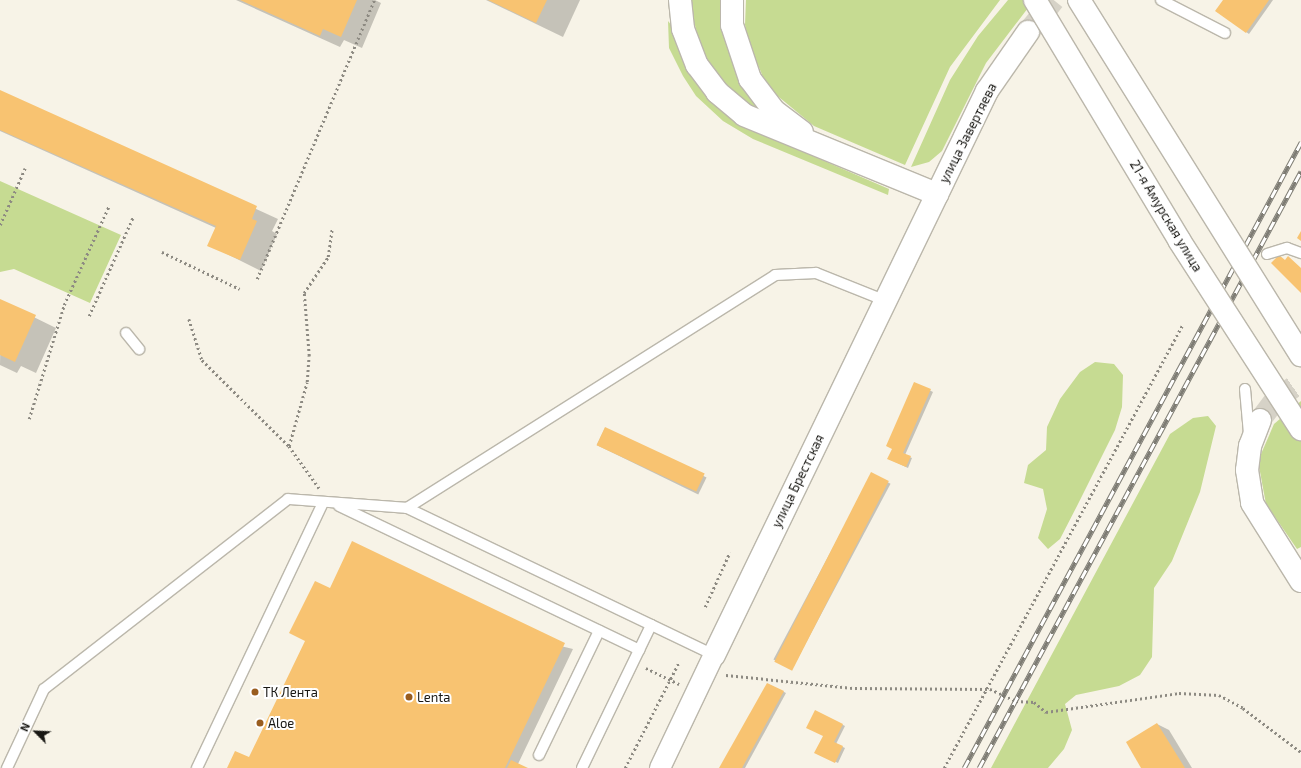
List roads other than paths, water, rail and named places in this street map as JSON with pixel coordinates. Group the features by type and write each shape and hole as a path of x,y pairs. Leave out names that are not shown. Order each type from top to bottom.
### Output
{"main road":[{"path":"680,0 689,46 717,92 758,122 816,142 937,194"},
{"path":"732,0 732,25 737,47 756,88 773,110 816,142"},
{"name":"21-я Амурская улица","path":"1036,0 1179,240 1301,429"},
{"path":"1080,0 1301,355"},
{"name":"улица Завертяева","path":"937,194 987,91 1028,32"},
{"name":"улица Брестская","path":"714,655 937,194"},
{"path":"1260,420 1250,446 1247,470 1252,503 1301,581"}],"street":[{"name":"улица Брестская","path":"660,768 714,655"}],"lane":[{"path":"1161,0 1225,33"},
{"path":"1267,254 1287,248 1301,253"},
{"path":"407,508 775,275 816,273 886,301"},
{"path":"126,333 139,349"},
{"path":"1245,389 1250,446"},
{"path":"7,768 44,689 288,499 407,508 714,655"},
{"path":"328,503 639,650"},
{"path":"197,768 328,503"},
{"path":"582,768 651,625"},
{"path":"539,755 599,631"}],"tunnel":[{"path":"1028,32 1054,0"},
{"path":"1260,420 1275,400 1301,382"}],"railway":[{"path":"964,768 1301,142"},
{"path":"979,768 1301,171"}],"place":[{"name":"ТК Лента","path":"255,692"},
{"name":"Lenta","path":"409,697"},
{"name":"Aloe","path":"260,723"}]}
